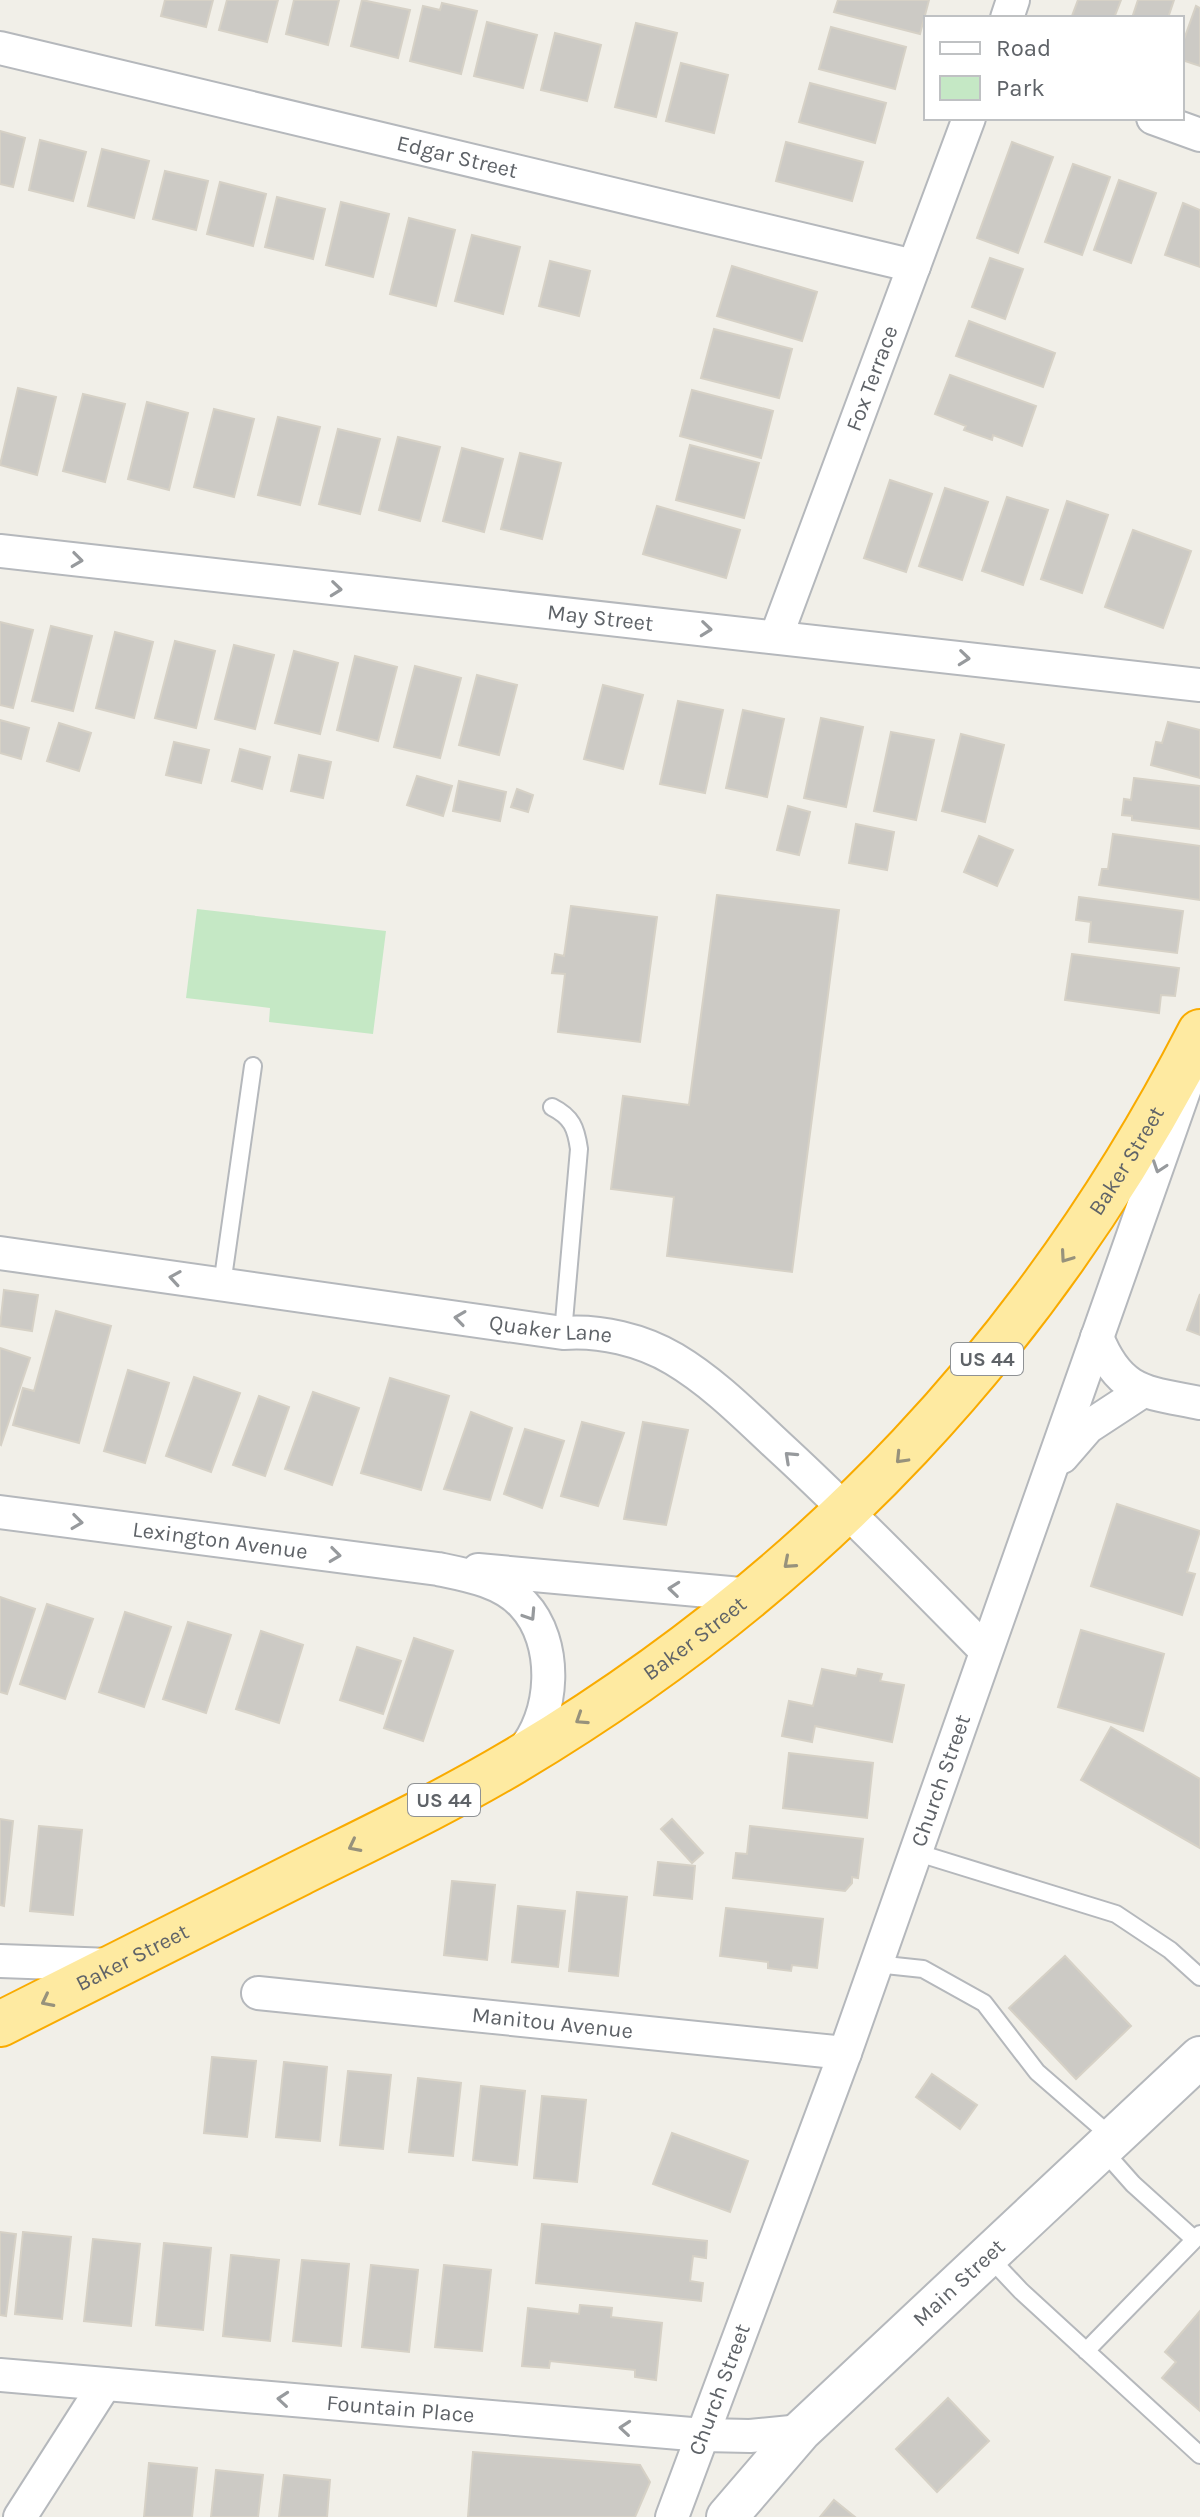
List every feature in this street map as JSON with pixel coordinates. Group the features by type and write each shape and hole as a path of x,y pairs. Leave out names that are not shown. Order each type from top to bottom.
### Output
{"highway":[{"name":"Baker Street","path":"0,2024 434,1806 512,1762 636,1682 752,1595 847,1511 904,1455 1044,1289 1137,1147 1200,1032"}],"street":[{"name":"Edgar Street","path":"0,48 914,266"},
{"name":"Fox Terrace","path":"776,637 968,120"},
{"path":"1159,120 1200,135"},
{"name":"May Street","path":"0,551 1200,685"},
{"name":"Church Street","path":"672,2517 845,2053 985,1650 1167,1144 1200,1040"},
{"name":"Quaker Lane","path":"0,1253 563,1333 580,1331 623,1338 672,1358 718,1389 847,1511 985,1650"},
{"path":"1097,1337 1106,1359 1123,1380 1143,1391 1200,1403"},
{"path":"1052,1469 1088,1427 1143,1391"},
{"name":"Lexington Avenue","path":"0,1512 438,1569 537,1573 752,1595"},
{"name":"Lexington Avenue","path":"438,1569 481,1579 505,1590 523,1603 537,1623 547,1665 544,1708 527,1747 512,1762"},
{"path":"0,1961 119,1965"},
{"name":"Manitou Avenue","path":"258,1993 845,2053"},
{"name":"Main Street","path":"727,2517 801,2431 1200,2057"},
{"name":"Fountain Place","path":"0,2375 703,2435 750,2436 801,2431"},
{"path":"20,2517 105,2384"}],"lane":[{"path":"222,1285 253,1066"},
{"path":"552,1107 567,1114 576,1129 579,1149 563,1333"},
{"path":"915,1852 1116,1914 1170,1950 1200,1977"},
{"path":"876,1964 923,1969 984,2003 1037,2072 1107,2143 1133,2184 1197,2237 1086,2351"},
{"path":"988,2256 1200,2455"}],"green space":[{"path":"197,909 386,931 373,1034 269,1022 270,1008 186,998"}],"building":[{"path":"165,0 213,0 206,27 161,16"},
{"path":"227,0 278,0 267,42 219,30"},
{"path":"294,0 339,0 328,45 286,34"},
{"path":"362,0 410,10 398,58 351,46"},
{"path":"838,0 929,0 920,34 834,12"},
{"path":"1078,0 1121,0 1115,16 1072,16"},
{"path":"1138,0 1174,0 1169,16 1133,16"},
{"path":"442,3 477,11 461,74 410,61 423,6 440,10"},
{"path":"1196,6 1200,8 1200,66 1184,61 1184,39"},
{"path":"487,22 537,35 523,88 474,76"},
{"path":"636,23 677,33 656,117 615,107"},
{"path":"831,27 906,47 895,89 819,69"},
{"path":"555,33 601,45 587,101 541,90"},
{"path":"681,63 728,75 714,133 666,121"},
{"path":"810,83 886,103 875,143 799,122"},
{"path":"0,131 25,138 13,187 0,184"},
{"path":"40,140 86,152 73,201 29,190"},
{"path":"786,142 863,162 852,201 776,181"},
{"path":"1012,142 1053,157 1018,253 977,238"},
{"path":"102,149 149,161 134,218 88,206"},
{"path":"1073,164 1110,177 1082,255 1045,242"},
{"path":"165,171 208,181 196,230 153,219"},
{"path":"1119,180 1156,193 1131,263 1094,250"},
{"path":"220,182 266,194 253,246 207,234"},
{"path":"277,197 325,209 313,259 265,247"},
{"path":"341,202 389,214 373,277 326,265"},
{"path":"1183,203 1200,210 1200,267 1165,255"},
{"path":"409,218 455,230 436,306 390,294"},
{"path":"472,235 520,247 503,314 455,301"},
{"path":"990,258 1023,269 1005,319 972,307"},
{"path":"550,261 590,271 579,316 539,306"},
{"path":"732,266 817,292 802,341 717,316"},
{"path":"969,321 1055,353 1043,387 956,356"},
{"path":"714,329 792,349 779,398 701,378"},
{"path":"950,375 1036,406 1022,446 993,435 992,440 964,430 966,426 935,414"},
{"path":"18,388 56,397 37,475 0,465"},
{"path":"692,390 773,411 761,458 680,436"},
{"path":"83,394 125,404 105,482 63,471"},
{"path":"147,402 188,413 169,490 128,479"},
{"path":"214,409 254,419 234,497 194,487"},
{"path":"278,417 320,427 300,505 258,495"},
{"path":"338,429 380,439 360,514 319,504"},
{"path":"398,437 440,447 420,521 379,510"},
{"path":"690,445 759,463 744,518 676,500"},
{"path":"462,448 503,459 484,532 443,521"},
{"path":"520,453 561,463 542,539 501,529"},
{"path":"890,480 932,494 906,572 864,558"},
{"path":"945,488 988,502 962,580 919,566"},
{"path":"1007,497 1048,510 1023,585 982,571"},
{"path":"1067,501 1108,515 1082,593 1041,579"},
{"path":"657,506 740,530 726,578 643,554"},
{"path":"1133,530 1191,551 1163,628 1105,607"},
{"path":"0,622 33,630 13,708 0,705"},
{"path":"51,626 92,636 73,711 32,701"},
{"path":"115,632 153,642 134,718 96,708"},
{"path":"175,641 215,651 196,728 155,718"},
{"path":"234,645 274,655 255,729 215,719"},
{"path":"294,651 338,663 320,734 275,723"},
{"path":"355,656 397,667 378,741 337,730"},
{"path":"415,666 461,678 440,758 394,747"},
{"path":"477,675 517,685 499,755 459,745"},
{"path":"603,685 643,695 623,769 584,759"},
{"path":"678,701 723,710 705,793 660,784"},
{"path":"743,710 784,719 767,797 726,788"},
{"path":"821,718 863,727 846,807 804,798"},
{"path":"0,720 29,728 21,759 0,753"},
{"path":"1168,722 1200,730 1200,778 1151,765 1156,742 1162,743"},
{"path":"59,723 91,733 79,771 47,761"},
{"path":"891,732 934,740 916,820 874,811"},
{"path":"961,734 1004,745 985,822 942,811"},
{"path":"174,742 209,750 201,783 166,775"},
{"path":"240,749 270,757 262,789 232,781"},
{"path":"299,755 331,762 323,798 291,791"},
{"path":"417,776 452,786 443,816 407,805"},
{"path":"1134,778 1200,786 1200,829 1132,820 1132,816 1122,815 1124,799 1131,800"},
{"path":"459,781 506,792 500,821 453,811"},
{"path":"517,789 533,795 528,812 511,807"},
{"path":"788,806 810,812 799,855 777,850"},
{"path":"856,824 894,832 887,870 849,863"},
{"path":"1113,834 1200,846 1200,900 1099,885 1102,869 1108,869"},
{"path":"979,836 1013,850 997,886 964,872"},
{"path":"717,895 839,910 792,1272 667,1256 674,1197 611,1189 623,1096 689,1105"},
{"path":"1079,897 1183,911 1177,953 1089,942 1091,922 1076,920"},
{"path":"571,906 657,917 640,1042 558,1032 565,974 552,973 555,954 564,956"},
{"path":"1072,954 1179,968 1175,996 1161,995 1159,1013 1065,1000"},
{"path":"4,1290 38,1295 32,1331 0,1326"},
{"path":"1200,1294 1200,1335 1187,1330"},
{"path":"56,1311 111,1326 79,1443 13,1425 23,1388 34,1391"},
{"path":"0,1348 30,1358 1,1445 0,1444"},
{"path":"128,1370 169,1383 145,1463 104,1451"},
{"path":"194,1377 240,1393 211,1472 166,1456"},
{"path":"390,1378 449,1396 421,1490 361,1473"},
{"path":"313,1392 359,1408 332,1485 285,1469"},
{"path":"259,1396 289,1407 265,1476 233,1465"},
{"path":"471,1412 512,1428 490,1500 444,1489"},
{"path":"582,1422 624,1433 598,1506 561,1496"},
{"path":"643,1422 688,1430 666,1525 624,1519"},
{"path":"525,1429 564,1441 542,1508 504,1494"},
{"path":"1117,1504 1200,1531 1187,1572 1195,1574 1182,1615 1091,1586"},
{"path":"0,1597 35,1609 7,1694 0,1692"},
{"path":"47,1604 93,1619 65,1699 20,1684"},
{"path":"125,1612 171,1627 144,1707 99,1692"},
{"path":"188,1622 231,1635 206,1713 163,1699"},
{"path":"1081,1630 1164,1654 1143,1731 1058,1707"},
{"path":"261,1631 303,1645 279,1723 236,1709"},
{"path":"414,1638 453,1651 423,1741 384,1728"},
{"path":"357,1647 401,1661 383,1714 340,1700"},
{"path":"822,1669 856,1676 858,1669 882,1674 880,1681 904,1685 892,1742 815,1726 812,1742 782,1736 789,1701 813,1706"},
{"path":"1111,1727 1200,1779 1200,1848 1081,1780"},
{"path":"789,1753 873,1763 867,1818 783,1808"},
{"path":"0,1819 13,1821 4,1906 0,1905"},
{"path":"672,1819 703,1853 692,1863 661,1829"},
{"path":"39,1826 82,1830 73,1915 30,1911"},
{"path":"750,1826 863,1839 858,1878 852,1877 852,1883 845,1891 733,1878 736,1853 747,1854"},
{"path":"658,1862 695,1866 692,1899 654,1895"},
{"path":"452,1881 495,1885 487,1960 444,1955"},
{"path":"577,1892 627,1897 618,1976 569,1971"},
{"path":"518,1906 565,1911 558,1967 512,1962"},
{"path":"726,1908 823,1919 817,1968 792,1965 791,1971 768,1968 768,1962 720,1956"},
{"path":"1065,1956 1131,2026 1076,2079 1009,2008"},
{"path":"212,2057 256,2061 247,2137 204,2133"},
{"path":"284,2062 327,2067 320,2141 276,2137"},
{"path":"348,2071 391,2075 383,2149 340,2145"},
{"path":"932,2074 977,2105 960,2129 916,2097"},
{"path":"418,2078 461,2083 453,2156 409,2152"},
{"path":"481,2086 525,2091 517,2165 473,2160"},
{"path":"542,2096 586,2100 577,2182 534,2178"},
{"path":"672,2133 748,2161 730,2212 653,2184"},
{"path":"542,2224 707,2241 706,2258 693,2256 690,2281 703,2283 701,2301 536,2283"},
{"path":"0,2232 16,2234 6,2316 0,2315"},
{"path":"23,2232 71,2237 62,2319 15,2314"},
{"path":"93,2239 140,2244 131,2326 84,2321"},
{"path":"164,2243 211,2248 203,2330 156,2325"},
{"path":"231,2255 279,2260 270,2341 223,2336"},
{"path":"302,2260 349,2264 341,2346 293,2341"},
{"path":"371,2265 418,2270 409,2352 362,2347"},
{"path":"444,2265 491,2270 482,2351 435,2347"},
{"path":"580,2305 612,2308 611,2317 662,2323 656,2380 635,2377 635,2370 550,2361 549,2368 522,2366 528,2308 579,2314"},
{"path":"1200,2311 1200,2411 1162,2378 1176,2362 1165,2352"},
{"path":"948,2398 989,2441 937,2492 896,2449"},
{"path":"473,2452 640,2465 650,2482 635,2517 468,2517"},
{"path":"149,2463 197,2468 192,2517 144,2517"},
{"path":"216,2470 263,2475 258,2517 211,2517"},
{"path":"284,2475 330,2480 327,2517 279,2517"},
{"path":"834,2500 855,2517 820,2517"}]}
